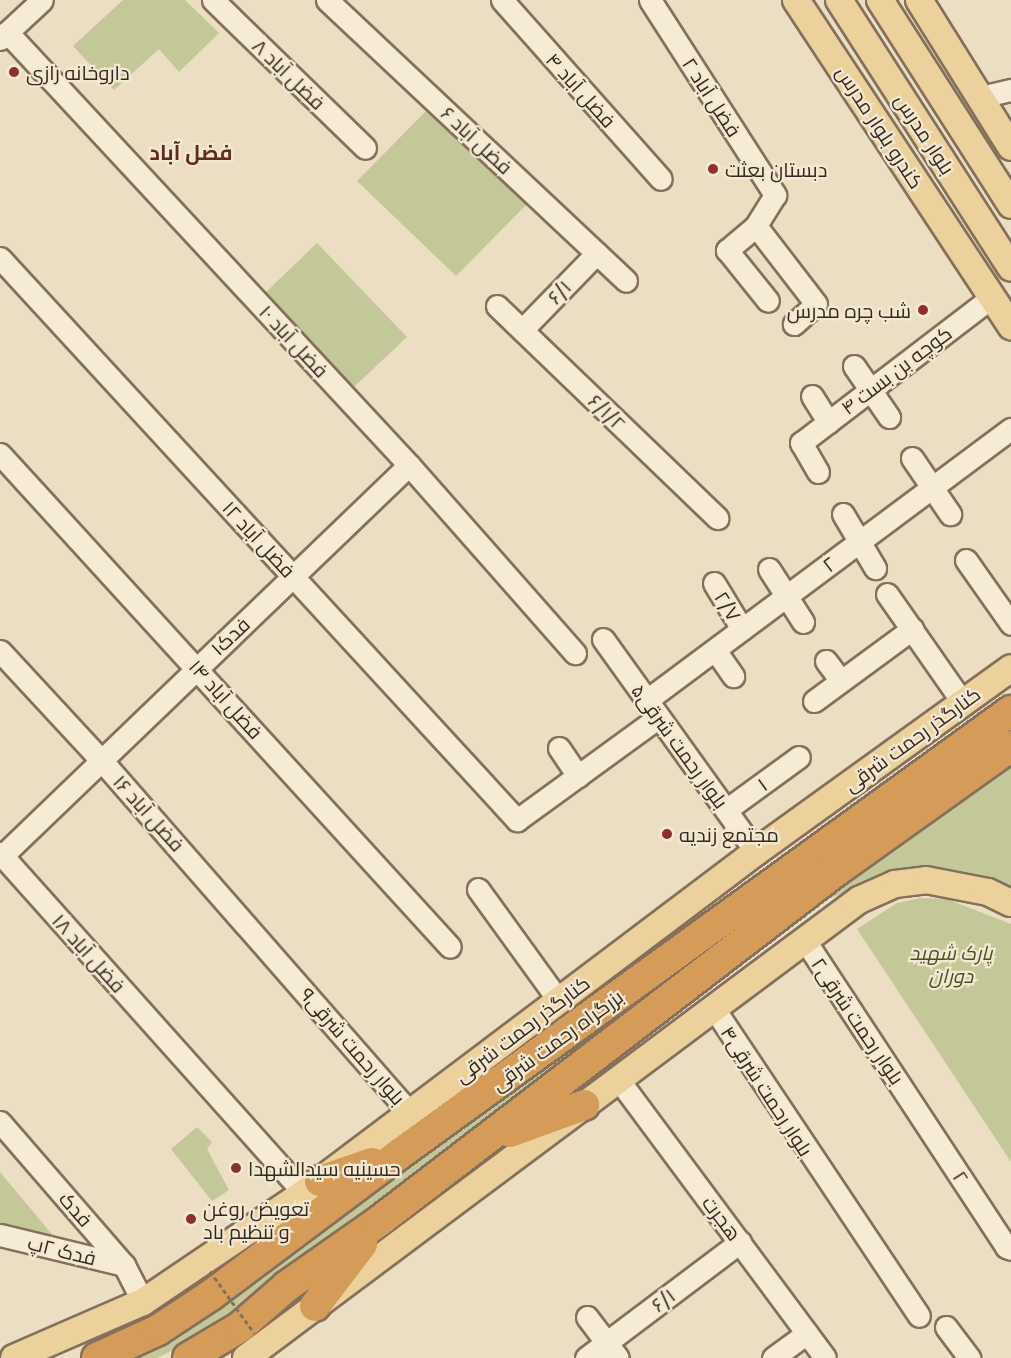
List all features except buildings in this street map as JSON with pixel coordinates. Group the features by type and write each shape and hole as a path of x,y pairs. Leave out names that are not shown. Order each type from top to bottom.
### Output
{"highway":[{"name":"بزرگراه رحمت شرقی","path":"97,1358 158,1330 202,1301 398,1155 1011,711"},
{"name":"بزرگراه رحمت شرقی","path":"188,1358 240,1327 287,1286 378,1222 826,878 1011,746"},
{"path":"482,1143 584,1105"},
{"path":"312,1187 398,1155"},
{"path":"315,1306 378,1222"}],"main road":[{"name":"کندرو بلوار مدرس","path":"796,0 964,254"},
{"name":"بلوار مدرس","path":"839,0 1011,268"},
{"name":"بلوار مدرس","path":"880,0 1011,205"},
{"path":"919,0 1001,95 1008,141"},
{"path":"873,53 902,35"},
{"path":"910,110 964,254 1011,326"},
{"name":"کنارگذر رحمت شرقی","path":"14,1358 143,1302 312,1187 756,852 1011,668"},
{"path":"246,1358 859,900 912,880 954,884 988,892 1011,903"}],"street":[{"path":"4,36 42,0"},
{"name":"فضل آباد ۸","path":"213,0 365,148"},
{"name":"فضل آباد ۶","path":"327,0 626,281"},
{"name":"فضل آباد ۴","path":"502,0 661,179"},
{"name":"فضل آباد ۲","path":"650,0 774,195 756,226"},
{"name":"فضل آباد ۱۰","path":"4,36 409,465 575,653"},
{"path":"768,301 727,250 756,226 816,304 794,324"},
{"name":"۶/۱","path":"522,330 597,253"},
{"name":"فضل آباد ۱۲","path":"0,258 518,820 578,776"},
{"name":"کوچه بن بست ۴","path":"818,472 801,443 992,297"},
{"name":"۶/۱/۲","path":"497,306 717,518"},
{"path":"854,366 889,417"},
{"path":"812,396 828,422"},
{"name":"۲","path":"647,700 1011,429"},
{"name":"فضل آباد ۱۴","path":"0,454 450,947"},
{"path":"912,458 950,514"},
{"name":"فدک۱","path":"1,856 409,465"},
{"path":"843,513 875,568"},
{"path":"966,560 1011,624"},
{"path":"769,569 803,622"},
{"name":"۲/۷","path":"714,583 742,629"},
{"path":"887,594 963,702"},
{"path":"814,701 912,630"},
{"name":"۵بلوار رحمت شرقی","path":"603,639 756,852"},
{"path":"715,650 733,676"},
{"name":"فضل آباد ۱۶","path":"0,651 102,761 295,978"},
{"path":"826,661 841,681"},
{"path":"559,748 578,776 659,717"},
{"name":"۱","path":"726,810 799,757"},
{"name":"فضل آباد ۱۸","path":"1,856 177,1052 312,1187"},
{"path":"478,889 559,1001"},
{"name":"بلوار رحمت شرقی۲","path":"804,939 913,1103"},
{"name":"بلوار رحمت شرقی۹","path":"295,978 410,1113"},
{"name":"بلوار رحمت شرقی۴","path":"713,1007 822,1174 919,1316"},
{"name":"هجرت","path":"618,1079 825,1358"},
{"name":"۲","path":"913,1103 1006,1247 1011,1249"},
{"name":"فدک","path":"0,1122 124,1265 143,1302"},
{"name":"فدک ۲پ","path":"0,1235 124,1265"},
{"name":"۶/۱","path":"586,1358 612,1350 740,1242"},
{"path":"587,1317 612,1350"},
{"path":"946,1327 969,1358"},
{"path":"773,1358 807,1333"}],"path":[{"path":"210,1271 254,1333"}],"green space":[{"path":"123,0 185,0 219,33 179,72 159,49 114,90 73,46"},
{"path":"430,107 528,203 456,276 357,181"},
{"path":"317,243 407,337 354,387 264,294"},
{"path":"1011,720 318,1250 187,1343 157,1358 138,1358 220,1309"},
{"path":"1011,766 1011,894 893,875 825,900"},
{"name":"پارک شهید دوران","path":"920,898 947,899 1011,924 1011,1162 857,929 897,903"},
{"path":"197,1127 212,1142 207,1149 229,1190 212,1201 171,1149"},
{"path":"0,1172 55,1238 0,1224"}],"place":[{"name":"داروخانه رازی","path":"14,72"},
{"name":"دبستان بعثت","path":"713,169"},
{"name":"شب چره مدرس","path":"923,310"},
{"name":"مجتمع زندیه","path":"667,834"},
{"name":"حسینیه سیدالشهدا","path":"236,1168"},
{"name":"تعویض روغن و تنظیم باد","path":"191,1219"}],"district":[{"name":"فضل آباد","path":"191,153"}]}
